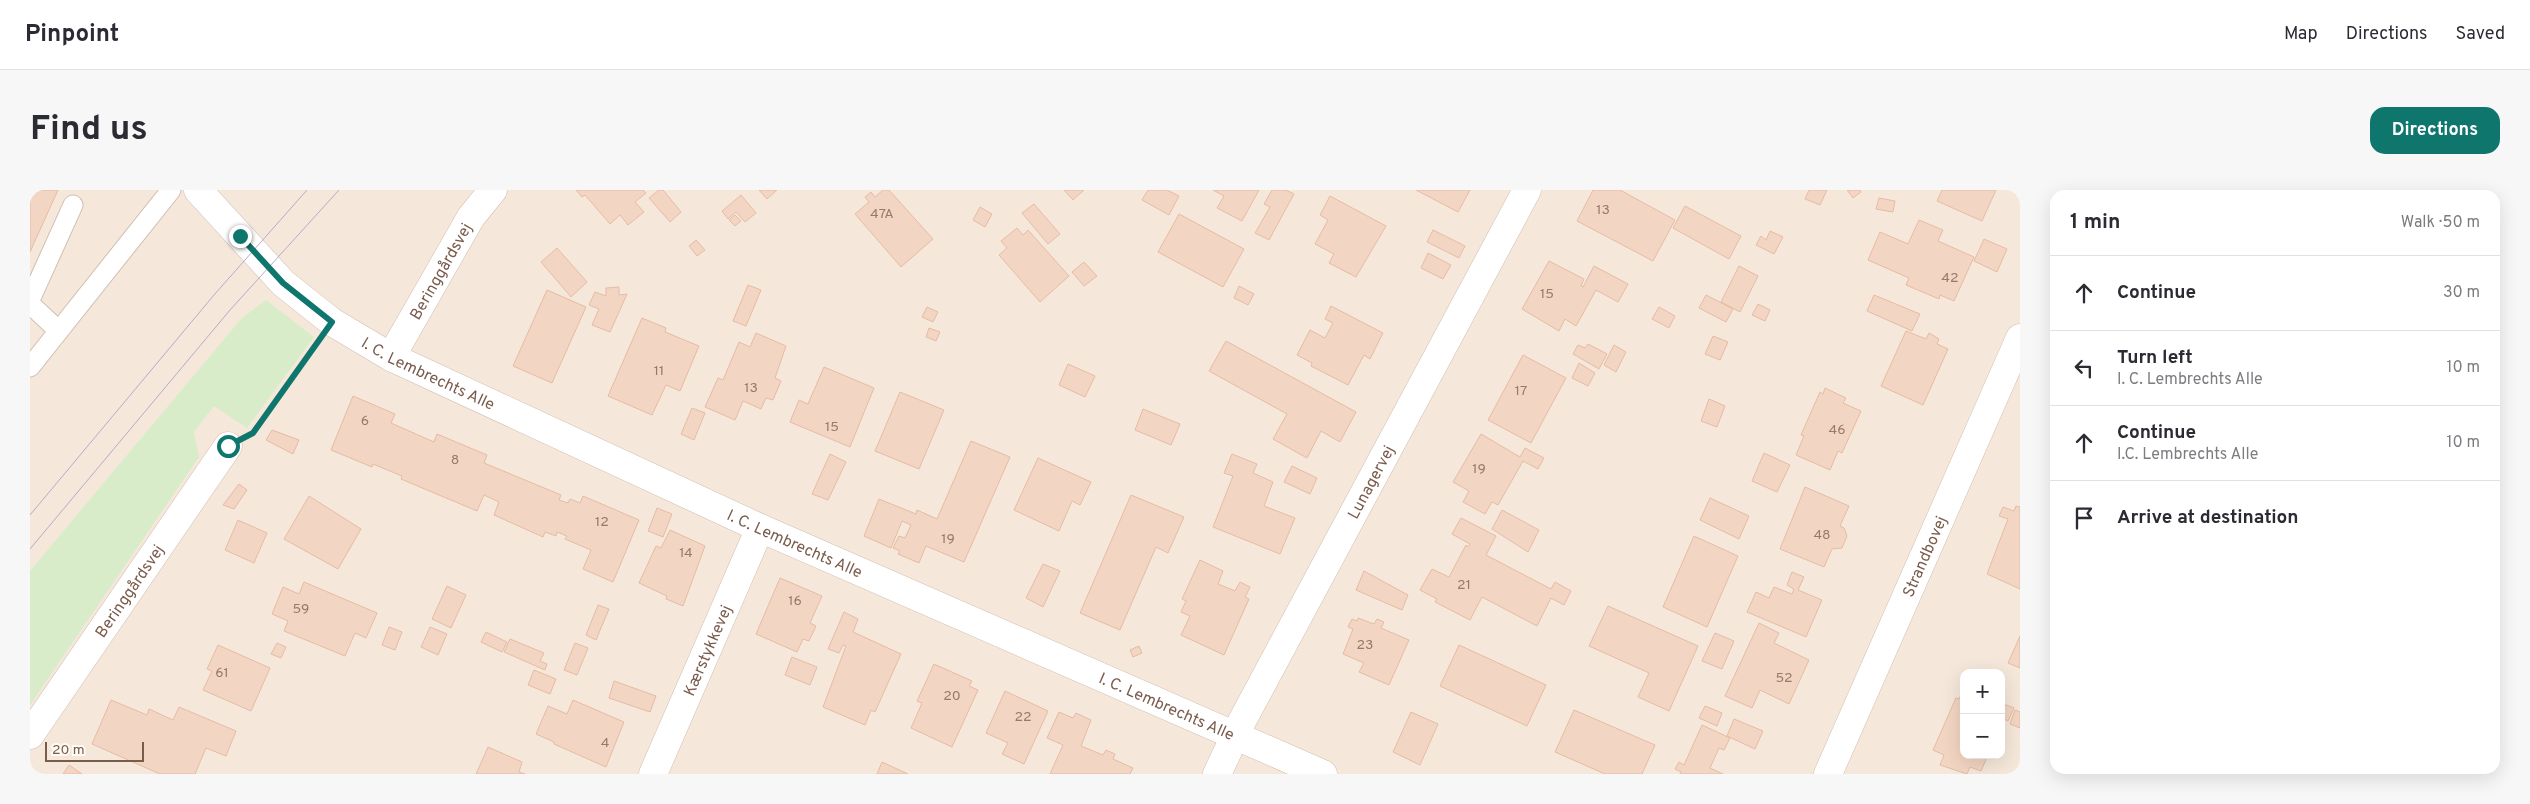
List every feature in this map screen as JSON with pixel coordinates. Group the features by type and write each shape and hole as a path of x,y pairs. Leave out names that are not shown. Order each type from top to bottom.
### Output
{"street":[{"name":"I. C. Lembrechts Alle","path":"198,190 283,283 332,322 391,357 760,528 1323,774"},
{"name":"Beringgårdsvej","path":"391,357 471,217 493,190"},
{"name":"Lunagervej","path":"1217,774 1234,735 1527,190"},
{"name":"Strandbovej","path":"1828,774 2020,338"},
{"name":"Beringgårdsvej","path":"30,734 228,446"},
{"name":"Kærstykkevej","path":"653,774 760,528"}],"lane":[{"path":"30,367 170,190"},
{"path":"59,331 30,302 73,205"}],"path":[{"path":"228,446 253,433 332,322"}],"shaded area":[{"path":"30,190 2020,190 2020,774 30,774"}],"green space":[{"path":"266,300 314,337 247,428 214,406 194,432 199,457 30,705 30,571 241,319"}],"building":[{"path":"30,190 58,190 30,252"},
{"path":"576,190 643,190 646,193 635,202 644,212 628,225 620,215 610,224 585,195 582,197"},
{"path":"659,190 663,190 681,212 670,222 649,198"},
{"path":"759,190 777,190 767,199"},
{"path":"883,190 889,190 933,239 901,267 855,214 869,202 865,197 871,192 875,197"},
{"path":"1064,190 1084,190 1073,200"},
{"path":"1148,190 1167,190 1179,196 1169,215 1142,200"},
{"path":"1213,190 1259,190 1242,221 1217,208 1224,196"},
{"path":"1272,190 1286,190 1294,194 1269,240 1255,233 1270,207 1264,204"},
{"path":"1416,190 1470,190 1458,212"},
{"path":"1593,190 1620,190 1675,220 1653,261 1577,221"},
{"path":"1809,190 1827,190 1820,205 1805,199"},
{"path":"1847,190 1860,190 1861,192 1853,198"},
{"path":"1942,190 1996,190 1982,221 1937,201"},
{"path":"741,195 756,213 745,222 736,212 728,219 722,211"},
{"path":"1330,196 1386,226 1356,277 1329,263 1334,254 1315,244 1328,220 1320,215"},
{"path":"1879,198 1895,201 1893,212 1876,209"},
{"path":"1034,204 1060,234 1048,244 1022,213"},
{"path":"1685,206 1741,236 1729,259 1673,228"},
{"path":"980,207 992,214 985,227 973,220"},
{"path":"1179,214 1244,249 1223,287 1158,252"},
{"path":"735,215 741,221 735,226 729,220"},
{"path":"1919,220 1943,230 1938,241 1974,257 1954,301 1940,295 1939,299 1906,285 1909,278 1868,260 1880,232 1908,244"},
{"path":"1017,228 1023,235 1028,230 1069,276 1040,302 999,255 1007,248 1001,241"},
{"path":"1433,230 1465,246 1459,258 1427,242"},
{"path":"1770,231 1783,237 1774,254 1756,245 1761,236 1766,240"},
{"path":"1984,239 2007,249 1997,272 1974,261"},
{"path":"696,240 705,250 697,256 689,246"},
{"path":"557,248 587,282 571,297 541,262"},
{"path":"1428,253 1451,265 1443,279 1421,268"},
{"path":"1549,261 1584,279 1581,286 1583,287 1594,266 1628,284 1618,302 1596,290 1576,326 1565,319 1559,331 1522,309"},
{"path":"1084,262 1097,276 1084,286 1072,272"},
{"path":"1739,266 1758,276 1740,312 1721,302"},
{"path":"748,285 761,290 746,326 733,321"},
{"path":"1239,286 1254,294 1248,305 1234,298"},
{"path":"619,287 619,295 627,294 610,332 592,325 599,309 589,305 595,292 606,296 606,288"},
{"path":"547,290 586,307 552,383 513,366"},
{"path":"1706,295 1733,309 1726,322 1699,308"},
{"path":"1874,295 1920,314 1912,331 1867,311"},
{"path":"1758,304 1770,310 1765,321 1752,315"},
{"path":"1331,306 1383,333 1370,359 1364,355 1348,385 1311,366 1312,363 1297,355 1310,330 1325,338 1333,323 1325,319"},
{"path":"927,307 938,312 933,322 922,317"},
{"path":"1659,307 1675,316 1669,328 1652,319"},
{"path":"642,318 666,328 665,332 699,346 680,391 666,385 652,415 608,396"},
{"path":"929,328 940,332 936,341 926,337"},
{"path":"1906,331 1926,339 1929,333 1939,339 1937,344 1948,349 1923,405 1881,386"},
{"path":"756,333 786,346 775,378 781,381 773,400 766,398 761,409 743,401 735,420 705,407 718,378 723,380 739,342 750,347"},
{"path":"1713,336 1728,342 1720,360 1705,354"},
{"path":"1226,341 1356,412 1340,442 1321,431 1307,458 1273,439 1287,414 1209,371"},
{"path":"1588,344 1607,354 1599,369 1573,354 1578,345 1585,348"},
{"path":"1614,345 1626,352 1616,372 1604,365"},
{"path":"1523,355 1566,378 1531,443 1488,420"},
{"path":"1579,363 1595,373 1588,386 1572,378"},
{"path":"1068,364 1095,376 1085,397 1059,385"},
{"path":"824,367 874,388 850,447 790,422 799,400 808,404"},
{"path":"1825,388 1846,398 1843,403 1861,411 1842,453 1838,451 1830,470 1796,455 1804,436 1801,435 1820,392 1823,394"},
{"path":"900,392 944,410 919,469 875,451"},
{"path":"353,396 395,414 391,423 434,442 437,434 487,455 484,463 561,495 559,500 568,503 570,499 580,503 583,496 639,520 613,582 583,569 591,550 565,539 567,536 557,532 556,536 545,532 543,537 494,515 499,502 484,495 477,511 401,479 402,476 373,464 372,467 331,450"},
{"path":"1709,399 1725,406 1717,427 1701,421"},
{"path":"692,408 705,413 694,440 681,434"},
{"path":"1143,409 1180,424 1171,445 1135,430"},
{"path":"272,430 299,440 293,454 266,440"},
{"path":"1481,434 1520,457 1525,448 1544,458 1538,469 1523,461 1498,505 1492,502 1485,514 1463,502 1469,491 1453,482"},
{"path":"971,441 1010,457 964,562 926,546 919,563 898,554 900,551 893,548 899,536 905,538 911,525 902,521 891,548 864,536 879,499 916,514 917,510 937,519"},
{"path":"1764,453 1790,465 1777,492 1752,481"},
{"path":"830,454 846,462 828,500 812,494"},
{"path":"1232,454 1257,464 1253,473 1273,482 1264,506 1295,518 1280,554 1213,527 1233,476 1224,473"},
{"path":"1038,458 1091,482 1080,505 1072,501 1059,531 1014,510"},
{"path":"1292,466 1317,478 1310,494 1284,482"},
{"path":"239,484 247,490 234,509 223,505"},
{"path":"1805,487 1849,506 1840,526 1844,528 1847,536 1842,548 1832,549 1824,567 1780,549"},
{"path":"1131,495 1184,517 1168,553 1156,547 1120,630 1080,613"},
{"path":"309,496 361,529 338,569 284,539"},
{"path":"1710,498 1749,516 1739,539 1700,520"},
{"path":"2016,506 2020,507 2020,589 1987,574 2008,519 1999,516 2003,507 2014,511"},
{"path":"657,508 672,514 663,537 648,531"},
{"path":"1502,510 1539,530 1528,552 1492,529"},
{"path":"1461,518 1496,536 1486,555 1551,589 1555,582 1571,591 1564,605 1551,598 1537,626 1482,597 1470,620 1435,602 1437,599 1420,590 1432,569 1449,577 1466,545 1468,547 1470,544 1452,534"},
{"path":"238,520 267,533 254,563 225,550"},
{"path":"670,530 705,546 683,606 666,599 667,596 639,583 656,546 661,548"},
{"path":"1694,536 1738,556 1707,627 1663,607"},
{"path":"1200,560 1223,571 1218,584 1235,591 1240,582 1250,587 1245,597 1249,599 1224,655 1181,635 1190,616 1181,612 1186,601 1182,599"},
{"path":"1043,564 1060,571 1043,607 1026,598"},
{"path":"1364,571 1408,595 1402,610 1356,590"},
{"path":"1792,572 1804,577 1798,590 1822,600 1806,637 1747,612 1756,592 1769,598 1774,587 1792,594 1794,589 1787,585"},
{"path":"780,578 822,596 810,623 816,626 809,641 803,639 797,652 756,634"},
{"path":"304,582 377,613 366,638 355,633 345,656 284,631 288,621 272,614 283,587 299,594"},
{"path":"447,586 466,595 451,628 432,619"},
{"path":"598,605 609,609 596,640 586,635"},
{"path":"1608,606 1698,646 1669,711 1638,697 1649,673 1589,646"},
{"path":"844,612 858,619 853,632 901,654 875,712 871,710 865,725 823,707 846,646 843,645 839,653 828,649"},
{"path":"1358,618 1374,624 1377,619 1384,622 1381,628 1409,640 1389,685 1359,672 1364,663 1343,654 1353,629 1348,627 1352,619 1357,621"},
{"path":"1759,623 1779,633 1774,643 1809,660 1789,704 1760,690 1752,708 1725,696"},
{"path":"389,627 402,632 395,650 382,645"},
{"path":"430,627 447,634 438,655 421,647"},
{"path":"486,632 507,642 502,652 481,642"},
{"path":"1715,633 1734,641 1722,669 1702,661"},
{"path":"2020,636 2020,668 2008,663"},
{"path":"510,639 544,653 540,661 547,664 545,670 504,652"},
{"path":"277,643 286,647 281,658 271,654"},
{"path":"575,643 588,648 577,675 564,670"},
{"path":"218,645 270,668 251,711 203,690 212,671 207,669"},
{"path":"1459,645 1546,685 1527,726 1440,686"},
{"path":"1139,646 1142,653 1133,657 1130,650"},
{"path":"792,657 817,667 810,685 785,675"},
{"path":"934,664 972,681 969,686 978,690 952,747 911,728 922,703 917,701"},
{"path":"534,670 556,679 550,694 528,685"},
{"path":"614,681 656,696 650,712 609,698"},
{"path":"1005,691 1048,711 1024,764 1002,754 1008,743 986,733"},
{"path":"1960,697 1960,759 1986,759 1981,771 1970,767 1967,774 1940,765 1944,755 1933,750 1956,698 1959,699"},
{"path":"111,700 147,715 149,709 173,720 179,707 236,731 226,756 206,748 195,774 160,774 92,744"},
{"path":"573,700 624,722 606,767 536,734 548,706 567,714"},
{"path":"2005,705 2014,708 2008,721 2005,720"},
{"path":"1705,706 1722,713 1717,726 1699,718"},
{"path":"1574,710 1655,745 1642,774 1605,774 1555,752"},
{"path":"2015,710 2020,712 2020,728 2010,724"},
{"path":"1059,712 1073,718 1076,713 1091,720 1081,746 1103,755 1106,750 1115,754 1113,759 1133,768 1130,774 1050,774 1063,745 1047,738"},
{"path":"1411,712 1438,724 1420,765 1393,752"},
{"path":"1734,719 1763,731 1755,749 1727,736"},
{"path":"1702,725 1730,738 1724,750 1719,748 1710,768 1723,774 1680,774 1681,772 1675,769 1679,762 1684,765"},
{"path":"488,747 522,762 519,772 525,774 476,774"},
{"path":"882,762 908,774 877,774"},
{"path":"69,765 82,774 63,774"}],"tram line":[{"path":"30,515 214,295 307,190"},
{"path":"30,549 230,310 339,190"}],"route":[{"path":"228,446 253,433 332,322 283,283 240,236"}]}
